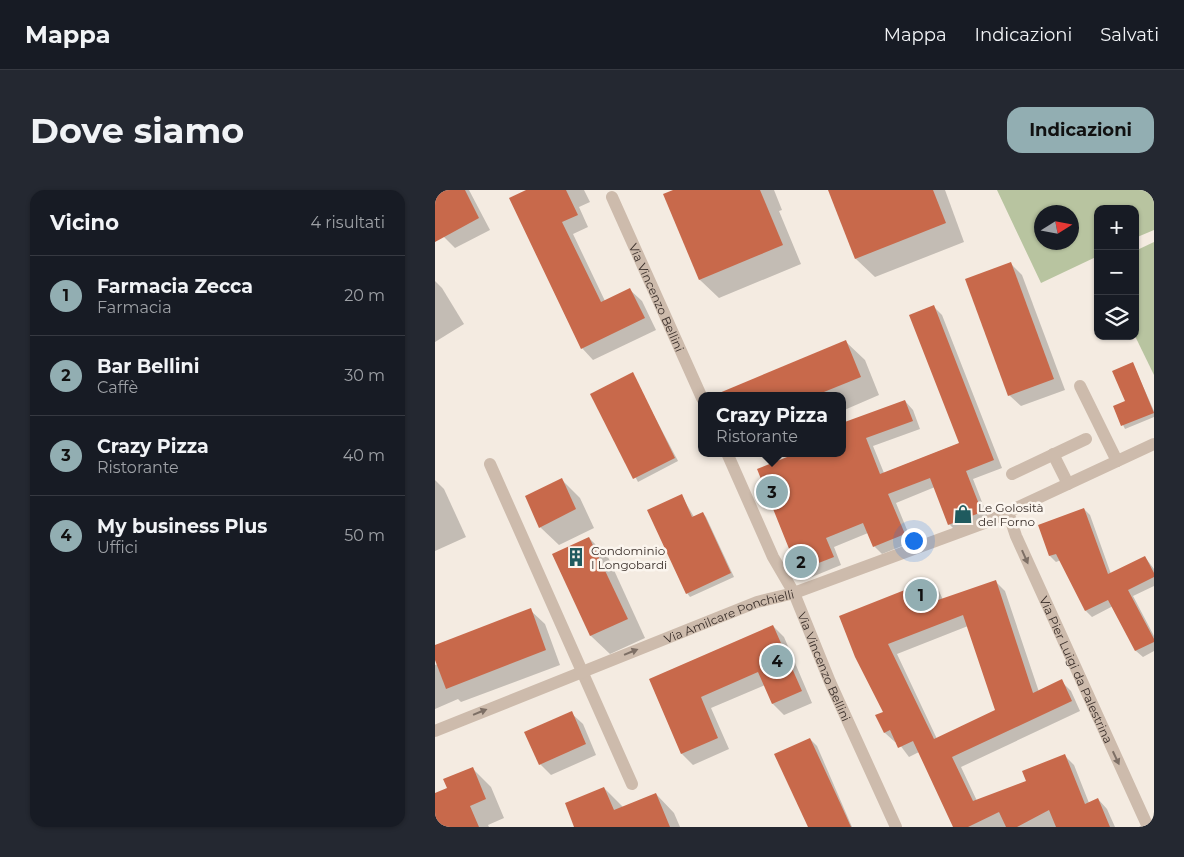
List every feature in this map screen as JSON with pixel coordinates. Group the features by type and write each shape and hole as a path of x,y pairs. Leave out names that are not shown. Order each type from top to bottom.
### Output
{"street":[{"name":"Via Vincenzo Bellini","path":"612,197 699,392"},
{"path":"1080,386 1117,461"},
{"path":"1012,474 1086,439"},
{"name":"Via Amilcare Ponchielli","path":"435,731 757,602 794,593 984,524 1154,444"},
{"path":"1053,454 1067,484"},
{"name":"Via Vincenzo Bellini","path":"729,457 773,557 794,593 830,682 896,827"},
{"path":"490,464 632,784"},
{"name":"Via Pier Luigi da Palestrina","path":"1007,512 1016,536 1148,827"}],"green space":[{"path":"997,190 1154,190 1154,230 1139,236 1139,205 1094,205 1094,258 1041,283"},
{"path":"1154,242 1154,375 1137,340 1139,340 1139,249"}],"building":[{"path":"435,190 465,190 479,218 435,242"},
{"path":"526,190 566,190 578,215 562,222 601,302 630,288 645,318 581,349 509,198"},
{"path":"673,190 760,190 783,245 699,280 663,194"},
{"path":"828,190 933,190 946,223 855,259"},
{"path":"1011,262 1054,379 1008,396 965,279"},
{"path":"934,305 994,460 966,471 982,512 948,525 930,478 888,494 905,534 873,547 863,523 826,538 834,557 798,571 757,469 787,457 846,457 846,422 905,400 913,421 866,438 880,474 959,443 909,315"},
{"path":"846,340 861,377 824,392 722,392"},
{"path":"1133,362 1154,413 1121,426 1113,406 1125,401 1112,371"},
{"path":"633,372 675,458 633,479 590,394"},
{"path":"562,478 576,509 539,528 525,496"},
{"path":"682,494 692,517 703,512 731,573 686,594 647,510"},
{"path":"1084,508 1108,574 1145,556 1154,573 1154,577 1128,590 1154,639 1154,642 1135,651 1108,600 1085,611 1056,554 1049,556 1038,525"},
{"path":"589,537 628,619 590,636 552,554"},
{"path":"930,580 938,600 996,580 1033,693 1062,679 1072,701 952,757 973,801 1026,781 1022,771 1065,754 1085,804 1098,798 1110,827 1056,827 1049,810 1017,827 1006,827 999,812 968,827 953,827 913,741 898,748 890,730 884,733 875,715 883,712 855,657 839,616","holes":["963,615 995,710 934,739 888,644"]},
{"path":"531,608 546,650 446,689 435,660 435,645"},
{"path":"773,625 802,691 772,704 758,672 701,697 718,738 681,754 649,679"},
{"path":"572,711 586,744 539,765 524,732"},
{"path":"810,738 851,827 808,827 774,754"},
{"path":"473,767 486,799 470,806 479,827 435,827 435,793 447,788 443,779"},
{"path":"604,787 614,810 656,793 670,827 574,827 565,803"}],"place":[{"name":"Crazy Pizza","path":"772,492"},
{"name":"Le Golosità del Forno","path":"963,514"},
{"name":"Condominio I Longobardi","path":"576,557"},
{"name":"Bar Bellini","path":"801,562"},
{"name":"Farmacia Zecca","path":"921,595"},
{"name":"My business Plus","path":"777,661"}]}
